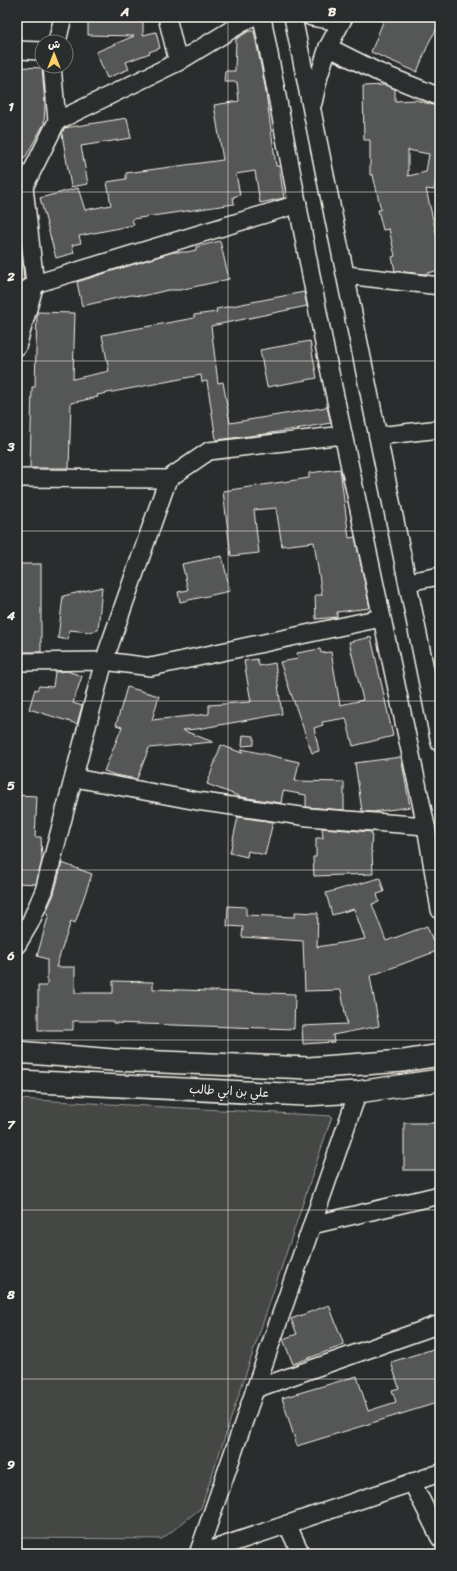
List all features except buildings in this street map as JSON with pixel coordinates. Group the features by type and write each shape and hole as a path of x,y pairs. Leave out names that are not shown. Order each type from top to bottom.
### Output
{"main road":[{"name":"علي بن ابي طالب","path":"17,1052 113,1060 309,1068 403,1061 440,1055"},
{"name":"علي بن ابي طالب","path":"17,1081 305,1095 358,1092 440,1080"}],"street":[{"path":"60,34 63,17"},
{"path":"167,17 178,62"},
{"path":"57,121 178,62 252,17"},
{"path":"262,17 343,434 426,826 440,910"},
{"path":"293,17 440,744"},
{"path":"311,17 328,20 337,17"},
{"path":"312,110 319,76 328,47 344,17"},
{"path":"328,47 376,71 440,97"},
{"path":"17,50 34,51"},
{"path":"17,347 35,284 24,187 57,121 53,74"},
{"path":"17,296 35,284 298,204"},
{"path":"346,275 440,286"},
{"path":"378,436 440,429"},
{"path":"17,478 168,479 209,451 343,434"},
{"path":"17,944 30,923 44,891 75,778 104,661 168,479"},
{"path":"408,582 440,576"},
{"path":"17,662 104,661 150,667 381,618"},
{"path":"75,778 197,801 308,817 426,826"},
{"path":"198,1554 358,1092"},
{"path":"312,1225 440,1195"},
{"path":"255,1389 440,1324"},
{"path":"198,1554 440,1473"},
{"path":"412,1482 440,1538"},
{"path":"287,1524 301,1554"}],"shaded area":[{"path":"17,1099 332,1116 201,1508 162,1539 17,1538"}]}
